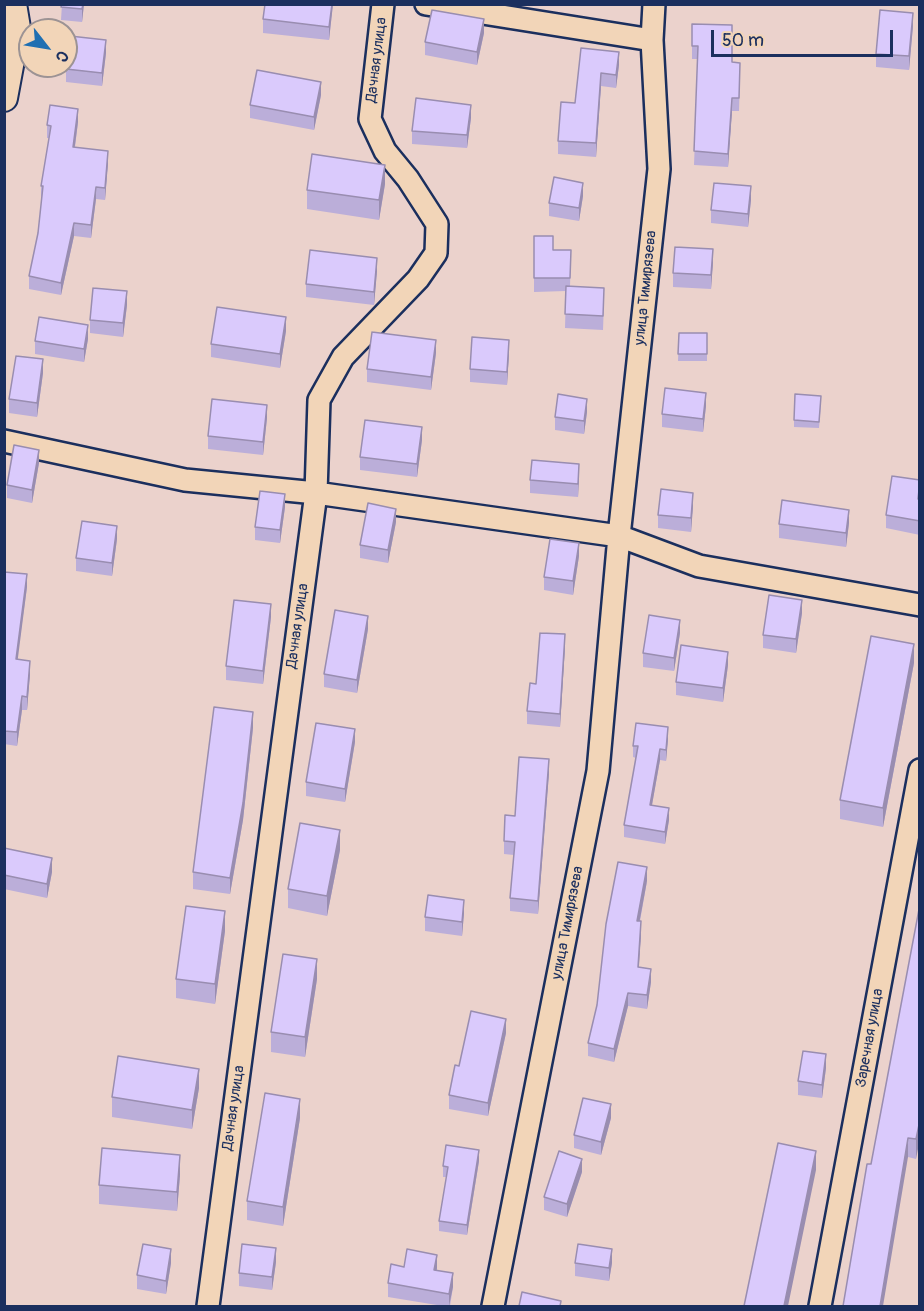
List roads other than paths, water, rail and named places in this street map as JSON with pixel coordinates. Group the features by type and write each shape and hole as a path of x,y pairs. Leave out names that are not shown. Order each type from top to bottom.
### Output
{"street":[{"path":"4,98 17,28 13,4"},
{"name":"Дачная улица","path":"208,1306 316,493 319,399 343,357 418,279 436,254 437,224 408,179 386,152 370,119 383,4"},
{"path":"426,4 652,40"},
{"name":"улица Тимирязева","path":"493,1306 598,771 619,536 659,169 652,40 654,4"},
{"path":"4,441 185,480 316,493 619,536 699,566 920,605"},
{"name":"Заречная улица","path":"820,1306 920,770"}]}
